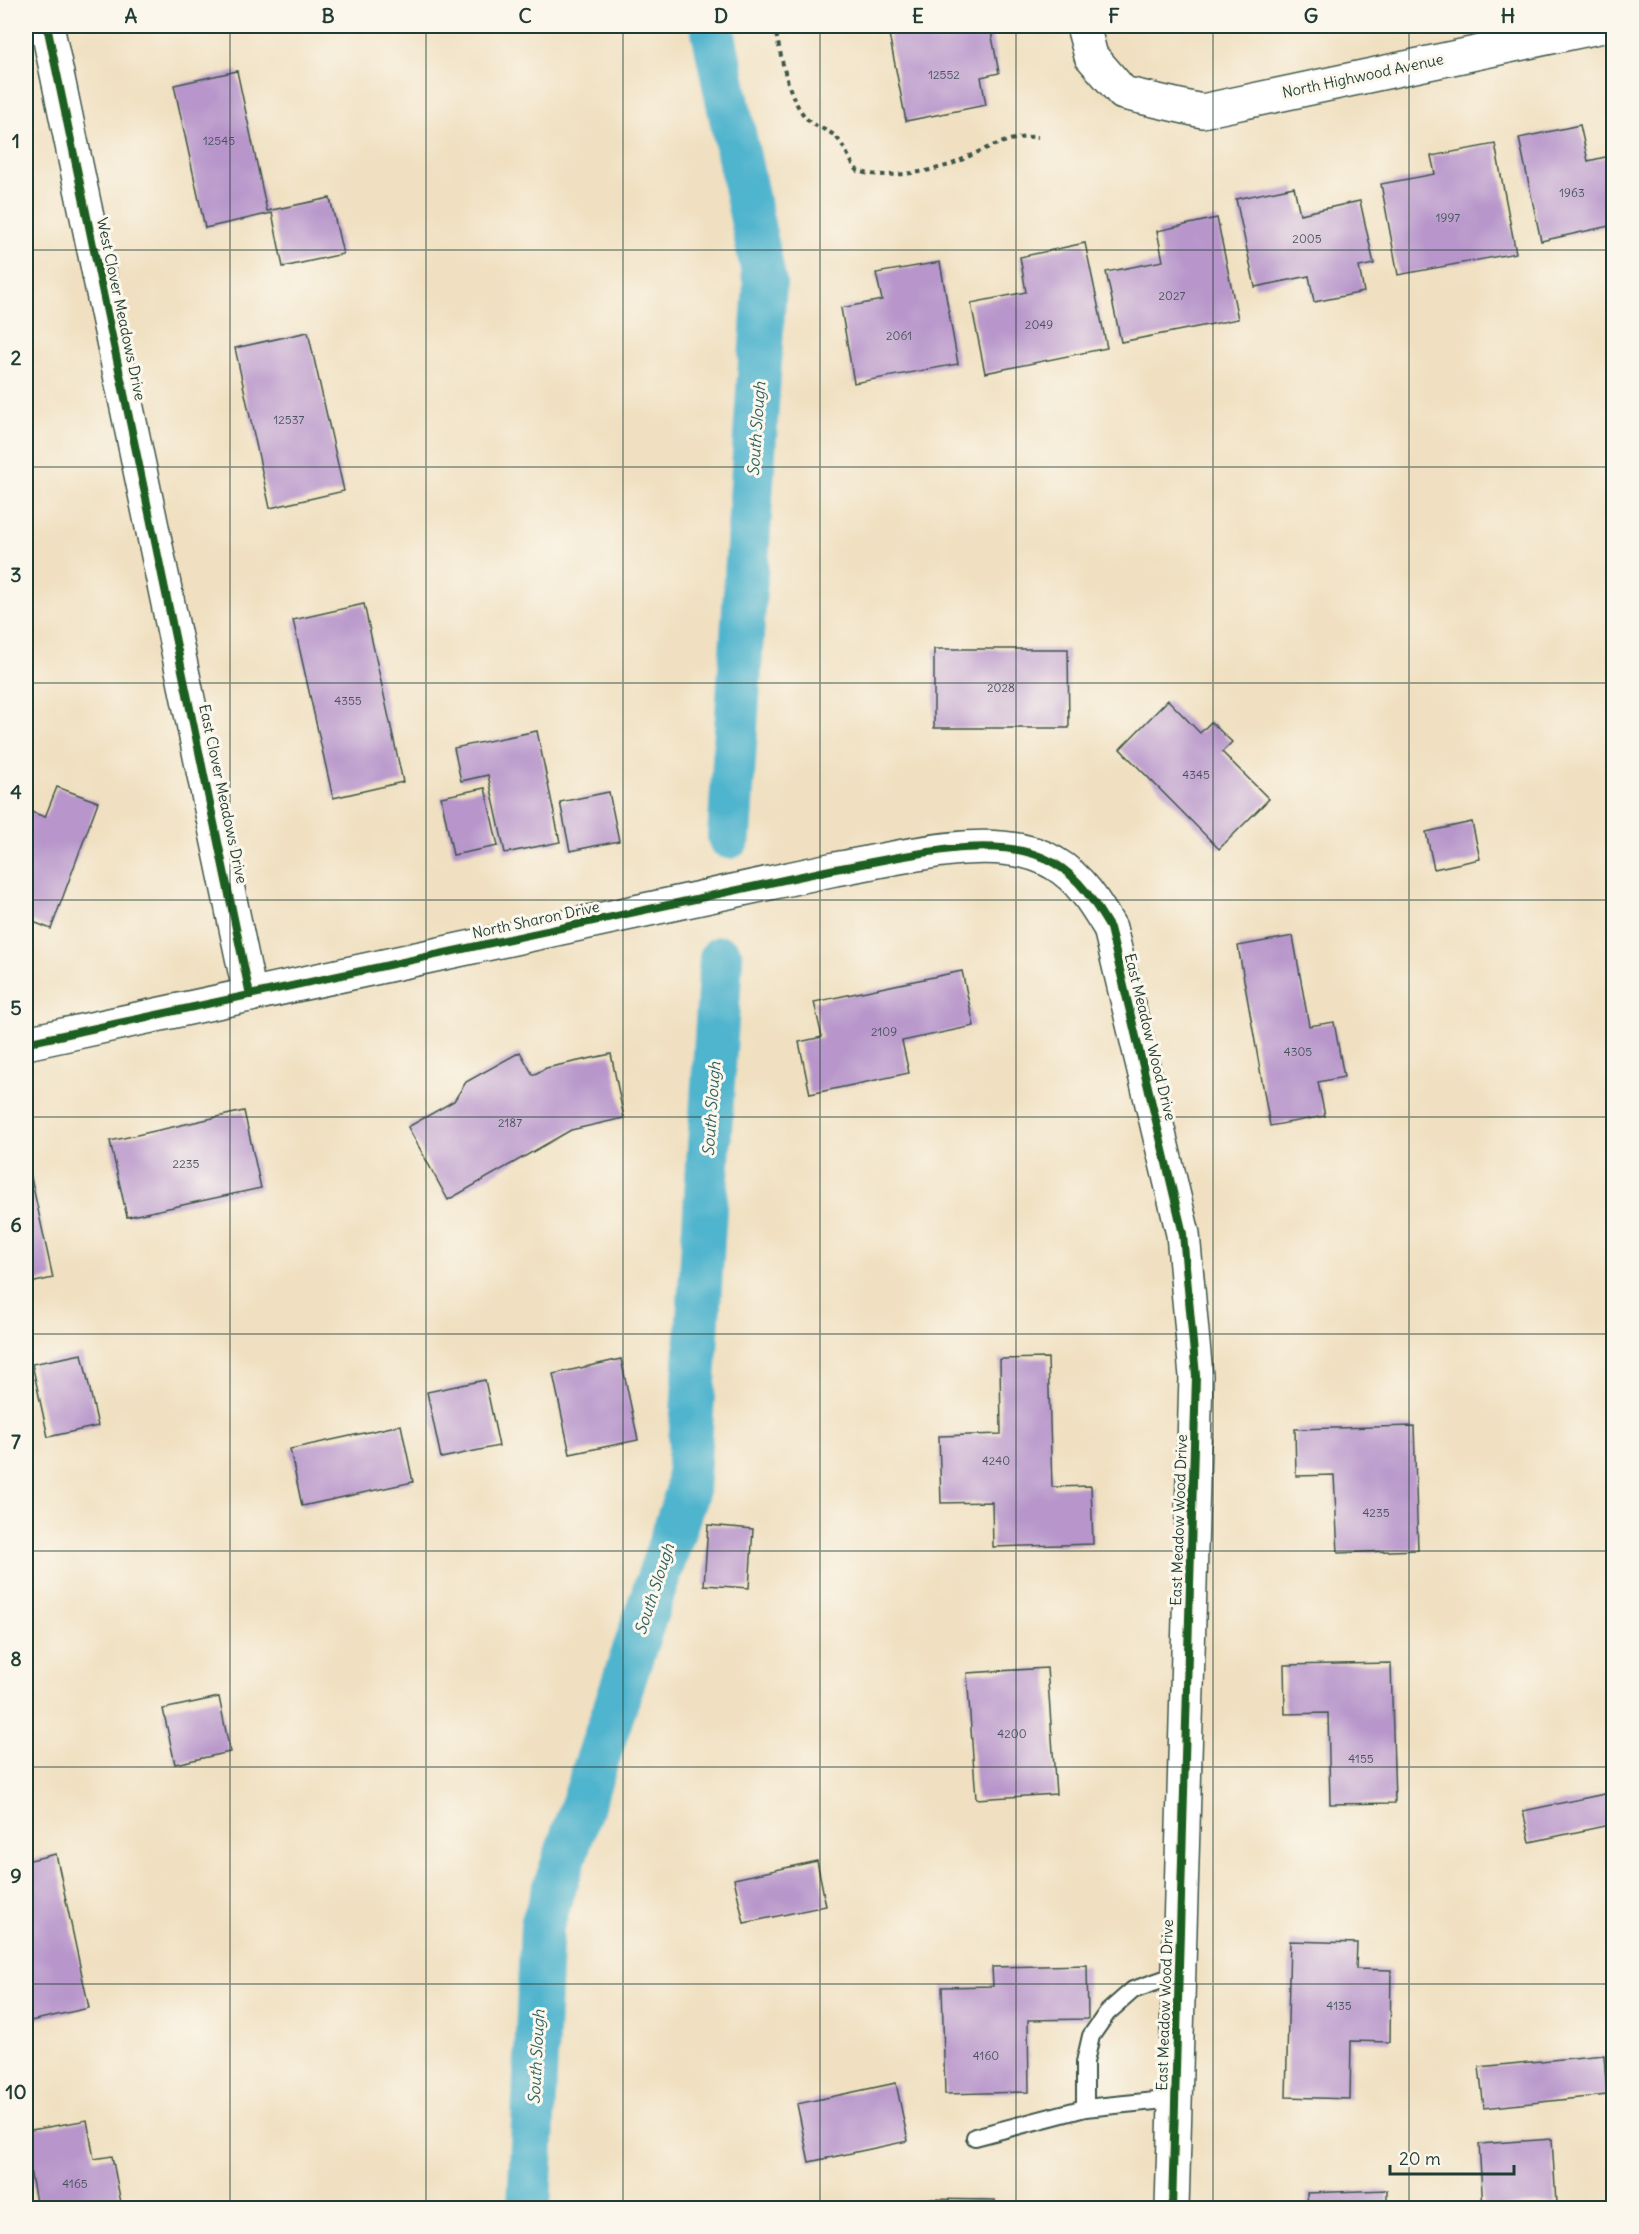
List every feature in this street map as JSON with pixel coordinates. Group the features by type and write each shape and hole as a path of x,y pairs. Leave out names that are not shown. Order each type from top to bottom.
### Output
{"street":[{"name":"West Clover Meadows Drive","path":"47,26 169,597"},
{"name":"North Highwood Avenue","path":"1083,26 1092,56 1123,93 1202,111 1603,26"},
{"name":"East Clover Meadows Drive","path":"169,597 250,995"},
{"name":"North Sharon Drive","path":"26,1043 857,865 970,847 1011,847 1053,862"},
{"name":"East Meadow Wood Drive","path":"1053,862 1087,891 1110,928 1184,1234 1197,1376 1172,2208"}],"lane":[{"path":"1084,2108 1085,2062 1091,2036 1107,2013 1133,1990 1179,1974"},
{"path":"975,2137 1084,2108 1175,2099"}],"path":[{"path":"774,26 794,98 800,111 810,122 837,138 849,162 865,174 897,174 928,170 958,162 979,149 1038,137"}],"building":[{"path":"930,26 990,26 999,73 981,77 986,105 906,121 889,34"},
{"path":"237,71 267,211 330,198 343,254 283,267 272,213 205,228 174,85"},
{"path":"1580,125 1588,161 1614,155 1614,225 1541,241 1519,138"},
{"path":"1495,144 1516,253 1398,275 1381,184 1435,174 1431,156"},
{"path":"1294,187 1300,214 1360,201 1374,264 1359,267 1364,292 1314,302 1309,276 1255,287 1236,199"},
{"path":"1217,218 1238,319 1121,342 1106,272 1163,261 1157,231"},
{"path":"1085,243 1107,348 985,373 971,303 1026,292 1020,257"},
{"path":"940,262 958,364 854,383 841,308 882,300 876,273"},
{"path":"308,332 344,491 270,508 235,348"},
{"path":"364,604 403,782 333,798 293,620"},
{"path":"934,649 1068,649 1069,728 934,728"},
{"path":"1168,700 1200,733 1211,722 1232,742 1222,752 1269,799 1219,849 1120,749"},
{"path":"537,731 560,842 505,853 488,775 461,781 454,748"},
{"path":"57,787 98,802 51,929 26,919 26,810 45,817"},
{"path":"485,788 498,846 453,855 441,797"},
{"path":"609,792 619,841 570,851 560,802"},
{"path":"1472,822 1480,859 1434,869 1426,832"},
{"path":"1293,936 1309,1026 1334,1022 1344,1077 1318,1082 1325,1116 1270,1126 1238,946"},
{"path":"962,971 974,1026 902,1041 909,1073 810,1094 799,1042 822,1037 814,1002"},
{"path":"520,1052 533,1075 546,1068 611,1054 624,1118 571,1130 448,1200 408,1127 454,1101 466,1082"},
{"path":"244,1111 261,1188 127,1217 110,1141"},
{"path":"26,1164 28,1164 53,1278 26,1284"},
{"path":"82,1354 98,1426 48,1437 32,1364"},
{"path":"1048,1358 1052,1487 1091,1486 1093,1544 993,1547 992,1502 941,1503 939,1436 1001,1434 1000,1359"},
{"path":"621,1359 638,1440 570,1454 553,1374"},
{"path":"485,1380 499,1446 441,1458 427,1392"},
{"path":"401,1425 413,1482 302,1506 290,1449"},
{"path":"1414,1426 1418,1550 1338,1553 1334,1475 1296,1476 1295,1429"},
{"path":"708,1525 753,1529 749,1588 704,1585"},
{"path":"1391,1663 1395,1803 1330,1804 1328,1713 1285,1714 1284,1665"},
{"path":"1047,1668 1056,1794 976,1799 967,1673"},
{"path":"219,1697 230,1752 175,1764 163,1709"},
{"path":"1614,1792 1614,1824 1530,1842 1523,1811"},
{"path":"56,1854 89,2008 26,2022 26,1861"},
{"path":"817,1861 826,1906 744,1923 734,1879"},
{"path":"1290,1941 1357,1943 1356,1969 1391,1970 1390,2042 1351,2041 1350,2099 1286,2097"},
{"path":"1087,1965 1088,2019 1028,2020 1029,2092 945,2094 942,1987 993,1986 992,1967"},
{"path":"1604,2055 1607,2095 1484,2108 1479,2067"},
{"path":"896,2083 908,2141 809,2162 797,2104"},
{"path":"87,2120 94,2159 112,2156 122,2208 37,2208 26,2147 26,2131"},
{"path":"1552,2139 1556,2203 1483,2208 1479,2144"},
{"path":"1387,2190 1387,2208 1308,2208 1307,2193"},
{"path":"921,2199 995,2200 995,2208 921,2208"}],"waterway":[{"name":"South Slough","path":"712,26 765,283 729,837"},
{"name":"South Slough","path":"529,2208 542,1925 687,1492 721,958"}],"cycle path":[{"path":"47,26 250,995"},
{"path":"26,1043 835,869 916,854 976,847 1005,848 1031,853 1054,863 1072,876 1093,900 1110,928 1183,1234 1196,1376 1172,2208"}]}
